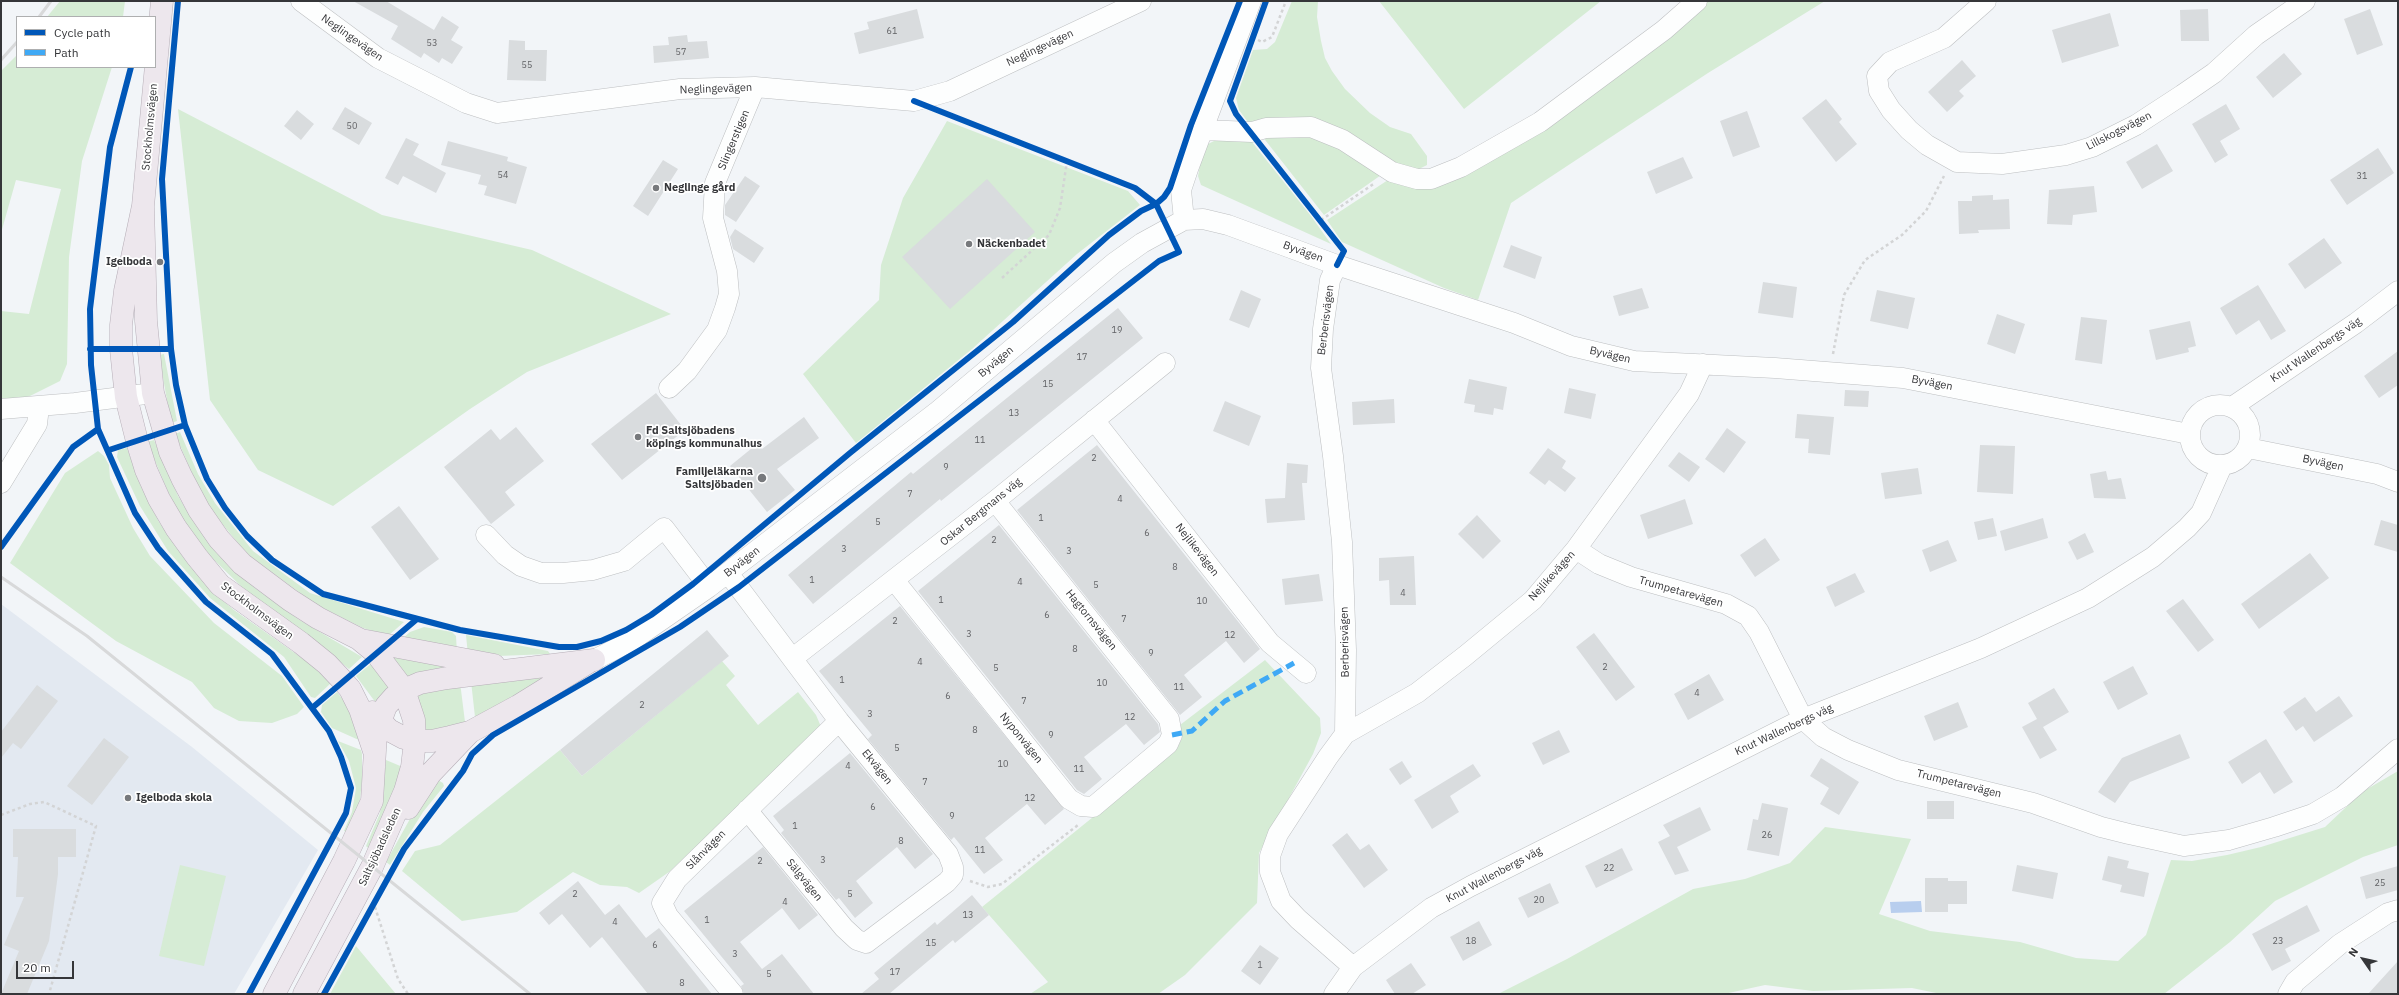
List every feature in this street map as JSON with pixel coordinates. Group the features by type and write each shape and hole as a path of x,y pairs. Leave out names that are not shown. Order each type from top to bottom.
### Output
{"main road":[{"name":"Stockholmsvägen","path":"156,66 162,1"},
{"name":"Stockholmsvägen","path":"156,68 143,206 125,291 120,349 126,397 146,470 176,528 220,585 326,664 350,689 367,727 374,750"},
{"name":"Stockholmsvägen","path":"143,206 146,321 153,393 173,458 199,510 219,539 264,582 318,618 359,639 388,666 404,690"},
{"path":"359,639 511,668"},
{"path":"350,689 389,730 415,741 432,741 470,732 518,706 594,660"},
{"path":"274,994 344,862 372,800 374,750 380,720 386,706 404,690 420,683 511,668 594,660"},
{"name":"Saltsjöbadsleden","path":"304,994 372,867 406,791 412,767 415,741 414,720 404,690"},
{"path":"372,867 430,774 470,732"}],"street":[{"name":"Neglingevägen","path":"301,1 378,58 466,103 497,113 680,89 755,87 914,101 950,91 1141,1"},
{"path":"1184,220 1181,190 1251,1"},
{"path":"1203,130 1252,132 1266,128 1311,128 1343,140 1392,172 1404,176 1431,179 1462,167 1540,122 1664,30 1697,1"},
{"name":"Lillskogsvägen","path":"1986,1 1944,38 1890,62 1882,69 1878,76 1878,91 1891,110 1909,130 1927,145 1957,162 2002,164 2066,155 2092,147 2136,125 2182,95 2214,73 2256,35 2306,1"},
{"name":"Slingerstigen","path":"669,388 687,371 717,330 729,294 727,271 713,218 715,183 755,87"},
{"name":"Byvägen","path":"594,660 631,641 728,573 938,411 1114,263 1142,244 1184,220 1203,219 1228,225 1337,265 1514,324 1571,346 1634,361 1703,364 1903,378 2189,434"},
{"name":"Berberisvägen","path":"1337,265 1330,280 1323,329 1321,368 1333,456 1342,542 1346,650 1345,734"},
{"name":"Knut Wallenbergs väg","path":"2232,407 2356,323 2398,291"},
{"name":"Oskar Bergmans väg","path":"793,658 995,501 1165,362"},
{"name":"Nejlikevägen","path":"1345,734 1417,693 1533,600 1576,549 1688,394 1703,364"},
{"path":"1,409 39,407 153,393"},
{"path":"2215,405 2232,407 2241,412 2246,420 2250,431 2248,448 2239,459 2222,466 2212,465 2198,456 2192,448 2189,434 2191,424 2197,415 2205,408 2215,405"},
{"path":"1,484 37,424 39,407"},
{"name":"Nejlikevägen","path":"1094,420 1270,643 1306,673"},
{"name":"Byvägen","path":"2248,448 2377,474 2398,482"},
{"name":"Knut Wallenbergs väg","path":"1334,994 1353,967 1431,908 1470,886 1804,719 1981,648 2088,598 2153,557 2187,528 2201,513 2222,466"},
{"name":"Hagtornsvägen","path":"995,501 1169,719 1172,735 1168,744 1093,807"},
{"path":"486,535 505,555 521,566 541,573 564,573 593,570 624,561 664,528 709,587"},
{"name":"Trumpetarevägen","path":"1576,549 1599,564 1631,577 1726,604 1748,616 1760,632 1804,719 1823,737 1848,750 1898,770 2033,803 2101,827 2184,846 2229,840 2313,814 2342,797 2398,749"},
{"name":"Ekvägen","path":"728,573 839,721 948,854 953,867 953,875"},
{"name":"Nyponvägen","path":"894,580 1069,799 1081,806 1093,807"},
{"name":"Slånvägen","path":"733,994 668,916 662,903 677,879 839,721"},
{"path":"1345,734 1328,757 1278,834 1270,856 1270,872 1281,901 1298,919 1353,967"},
{"name":"Sälgvägen","path":"747,810 844,928 857,940 866,943 947,882 953,875"},
{"path":"2288,994 2295,982 2340,944 2388,913 2398,910"}],"path":[{"path":"1252,38 1262,42 1272,37 1286,1"},
{"path":"1060,158 1074,164"},
{"path":"1002,278 1049,235 1060,208 1067,161"},
{"path":"1832,358 1844,295 1865,260 1902,235 1926,211 1941,179 1957,162"},
{"path":"1326,227 1320,218 1392,172"},
{"path":"1,815 30,804 44,802 96,826 49,994"},
{"path":"953,875 988,887 1002,884 1078,824 1093,807"},
{"path":"374,905 398,979 408,994"}],"shaded area":[{"name":"Igelboda skola","path":"1,604 192,747 318,850 234,994 1,994"}],"green space":[{"path":"60,1 125,1 123,16 48,16"},
{"path":"1292,1 1318,1 1317,17 1321,41 1325,58 1332,71 1345,89 1370,113 1390,127 1411,134 1427,156 1427,165 1415,171 1393,166 1334,126 1250,125 1239,110 1236,98 1253,50 1267,49 1275,42"},
{"path":"1379,1 1601,1 1464,109"},
{"path":"1705,1 1825,1 1708,73 1511,203 1478,300 1444,288 1342,242 1327,220 1388,180 1426,187"},
{"path":"16,56 16,68 112,68 82,161 69,257 67,364 60,381 26,398 1,399 1,311 29,314 61,189 16,180 1,233 1,71"},
{"path":"178,109 382,215 532,250 671,314 527,372 470,409 333,506 258,470 210,400"},
{"path":"947,121 1128,191 1140,205 1077,254 972,349 856,443 803,374 879,300 881,265 903,198"},
{"path":"1294,134 1327,139 1384,173 1324,215 1262,136"},
{"path":"1248,137 1311,216 1331,244 1201,185 1198,176 1203,150 1208,144 1220,138"},
{"path":"164,354 177,421 171,423 159,355"},
{"path":"180,432 198,474 215,503 253,551 310,593 404,622 388,636 363,628 315,604 247,554 214,514 199,489 175,434"},
{"path":"154,440 178,496 196,525 216,551 255,588 298,619 362,657 349,669 319,644 250,595 210,556 190,531 172,501 147,442"},
{"path":"127,448 141,487 159,522 184,558 214,593 234,610 309,663 331,683 315,698 311,697 284,657 210,598 168,551 140,506 117,457 118,450"},
{"path":"98,451 104,456 109,465 110,478 133,528 150,556 214,623 282,676 304,707 297,714 272,723 239,721 214,708 192,682 116,641 10,563 65,473"},
{"path":"424,627 452,632 456,636 457,653 401,640 410,632"},
{"path":"466,635 548,651 550,654 498,656 468,655"},
{"path":"392,651 458,666 405,679 388,658"},
{"path":"1265,660 1320,718 1321,733 1313,754 1259,853 1257,903 1185,975 1158,994 1030,994 1048,982 982,907 1177,749 1182,738 1180,725"},
{"path":"722,661 735,676 726,685 758,725 798,692 816,715 822,729 669,872 639,893 627,887 600,885 573,872 517,912 462,921 402,871 415,851 440,845 560,750 582,776"},
{"path":"372,663 393,685 376,703 356,676"},
{"path":"550,676 475,717 471,681"},
{"path":"460,682 465,722 454,727 422,734 413,695"},
{"path":"337,692 351,710 361,741 332,728 321,712 322,705"},
{"path":"338,741 361,750 362,754 362,781 359,808 348,833 344,831 352,812 356,788 349,761"},
{"path":"386,760 405,768 392,804 368,848 366,846 380,813"},
{"path":"2398,771 2398,845 2363,857 2275,901 2230,942 2164,994 1941,994 1912,988 1813,991 1765,985 1724,994 1498,994 1567,959 1693,889 1745,879 1790,863 1825,827 1911,839 1879,914 1930,931 2020,942 2076,958 2118,961 2146,935 2171,860 2192,861 2227,855 2261,847 2325,827 2362,792"},
{"path":"436,779 443,783 444,786 423,812 390,865 386,862 411,817"},
{"path":"180,865 226,876 204,966 159,956"},
{"path":"356,946 396,994 330,994"}],"water":[{"path":"1921,901 1922,912 1891,913 1890,902"}],"building":[{"path":"353,1 386,1 434,30 442,16 459,27 451,40 463,47 452,64 442,58 439,63 424,53 421,58 391,39 398,26"},
{"path":"917,9 924,38 859,54 854,33 869,29 867,22"},
{"path":"2208,9 2209,41 2181,41 2180,10"},
{"path":"2370,9 2383,45 2357,55 2344,19"},
{"path":"2110,13 2119,46 2062,63 2052,30"},
{"path":"687,35 688,42 707,41 709,58 654,63 653,46 669,45 668,37"},
{"path":"509,40 525,41 525,50 547,50 546,81 507,80"},
{"path":"2284,53 2302,74 2273,98 2256,77"},
{"path":"1962,60 1976,76 1959,91 1964,96 1947,112 1928,92"},
{"path":"1826,99 1842,119 1839,122 1857,144 1836,162 1802,118"},
{"path":"2226,104 2240,129 2220,141 2228,155 2215,163 2192,124"},
{"path":"345,107 372,123 359,145 332,129"},
{"path":"297,110 314,124 301,140 284,126"},
{"path":"1747,111 1760,147 1733,157 1720,121"},
{"path":"406,138 419,144 413,155 446,173 436,193 403,176 398,185 385,178"},
{"path":"448,141 508,157 507,161 527,167 516,204 484,195 487,186 478,184 481,175 441,165"},
{"path":"2157,144 2173,171 2142,189 2126,162"},
{"path":"2378,148 2394,173 2347,205 2330,180"},
{"path":"1683,157 1693,178 1656,194 1647,172"},
{"name":"Neglinge gård","path":"663,160 678,169 648,216 633,206"},
{"path":"745,176 760,186 736,222 725,215 725,205"},
{"name":"Näckenbadet","path":"987,179 1035,232 950,309 902,257"},
{"path":"2094,186 2097,212 2073,215 2072,225 2047,224 2049,190"},
{"path":"1993,195 1993,200 2009,199 2010,229 1978,230 1979,233 1959,234 1958,201 1972,201 1972,196"},
{"path":"735,229 764,248 754,263 733,249 730,237"},
{"path":"2324,238 2342,263 2305,289 2288,264"},
{"path":"1511,245 1542,257 1535,279 1503,267"},
{"path":"1763,282 1797,287 1793,318 1758,313"},
{"path":"2258,285 2286,331 2271,340 2259,320 2236,335 2220,308"},
{"path":"1642,288 1649,308 1619,316 1613,296"},
{"path":"1241,290 1261,299 1249,328 1229,320"},
{"path":"1877,290 1915,298 1908,329 1870,321"},
{"path":"1118,308 1143,338 941,501 940,499 813,604 788,575 911,472 913,474"},
{"path":"1997,314 2025,324 2015,354 1987,344"},
{"path":"2081,317 2107,320 2102,364 2075,360"},
{"path":"2190,321 2196,346 2188,348 2189,352 2156,360 2149,330"},
{"path":"2398,351 2398,385 2379,398 2364,376"},
{"path":"1469,379 1507,387 1503,410 1494,408 1493,415 1474,412 1475,405 1464,403"},
{"path":"1569,388 1596,394 1591,419 1564,413"},
{"path":"1845,390 1869,391 1868,407 1844,406"},
{"name":"Fd Saltsjöbadens köpings kommunalhus","path":"656,393 685,430 622,480 591,444"},
{"path":"1394,399 1395,423 1353,425 1352,402"},
{"path":"1225,401 1261,416 1249,446 1213,431"},
{"path":"1797,414 1834,417 1830,455 1808,453 1809,439 1795,438"},
{"name":"Familjeläkarna Saltsjöbaden","path":"804,417 819,438 777,469 795,490 767,512 730,466 757,444 762,449"},
{"path":"516,427 544,461 505,492 515,505 491,524 444,467 491,429 500,440"},
{"path":"1727,428 1746,442 1724,473 1705,459"},
{"path":"1097,445 1260,649 1244,663 1226,641 1184,675 1202,697 1180,715 1017,510"},
{"path":"1980,445 2015,446 2013,494 1977,492"},
{"path":"1548,448 1566,461 1562,468 1576,478 1565,492 1549,480 1545,485 1529,473"},
{"path":"1679,452 1700,467 1689,482 1668,466"},
{"path":"1287,463 1308,465 1307,483 1302,483 1305,520 1267,523 1265,499 1285,498"},
{"path":"1918,468 1922,494 1885,499 1881,473"},
{"path":"2106,471 2108,480 2121,478 2126,499 2094,498 2090,474"},
{"path":"1685,499 1693,524 1648,539 1640,515"},
{"path":"399,506 439,559 410,580 371,527"},
{"path":"1477,515 1501,541 1483,559 1458,534"},
{"path":"1993,518 1997,536 1978,540 1974,522"},
{"path":"2043,518 2048,538 2005,551 2000,531"},
{"path":"2381,520 2398,525 2398,552 2374,545"},
{"path":"999,525 1158,724 1160,732 1144,745 1126,724 1084,757 1102,779 1084,794 1077,790 918,591"},
{"path":"2085,533 2094,552 2077,560 2068,542"},
{"path":"1765,538 1780,560 1755,577 1740,555"},
{"path":"1948,540 1957,561 1930,572 1922,550"},
{"path":"2310,553 2329,578 2259,629 2241,604"},
{"path":"1414,556 1416,605 1390,605 1389,580 1379,581 1379,558"},
{"path":"1855,573 1865,592 1835,607 1826,587"},
{"path":"1319,574 1323,601 1285,605 1282,579"},
{"path":"2183,599 2214,640 2198,652 2166,611"},
{"path":"900,606 1064,809 1045,825 1027,804 985,838 1003,860 984,874 954,837 951,840 868,739 872,735 819,671"},
{"path":"707,630 729,656 582,776 560,750"},
{"path":"1594,633 1635,687 1616,701 1576,647"},
{"path":"2133,666 2148,694 2118,710 2103,682"},
{"path":"1709,674 1724,700 1688,720 1674,694"},
{"path":"37,685 58,701 21,749 13,743 1,758 1,732"},
{"path":"2054,688 2069,712 2043,727 2057,750 2040,759 2022,727 2037,719 2028,703"},
{"path":"2339,696 2353,716 2314,742 2303,726 2296,731 2283,712 2305,697 2316,712"},
{"path":"1958,702 1968,727 1934,741 1924,716"},
{"path":"1559,730 1570,752 1543,765 1532,743"},
{"path":"2180,734 2190,758 2130,782 2115,803 2098,792 2122,758"},
{"path":"104,738 129,757 92,805 67,786"},
{"path":"2266,739 2293,782 2274,794 2260,772 2242,784 2228,762"},
{"path":"850,753 933,854 915,869 897,847 856,881 873,903 855,918 839,898 836,900 781,833 784,830 773,816"},
{"path":"1821,758 1859,782 1839,815 1820,804 1829,788 1810,776"},
{"path":"1402,761 1412,777 1400,785 1389,769"},
{"path":"1473,764 1481,776 1450,796 1459,812 1432,829 1414,800"},
{"path":"1927,801 1954,801 1954,819 1927,819"},
{"path":"1762,803 1788,808 1779,856 1747,850 1753,819 1758,820"},
{"path":"1700,807 1711,830 1677,847 1689,871 1675,875 1658,842 1670,836 1663,825"},
{"path":"13,829 76,829 76,857 58,857 58,874 49,941 27,994 1,994 19,951 4,945 24,897 16,897 18,857 13,857"},
{"path":"1347,833 1360,850 1369,844 1388,870 1364,888 1332,845"},
{"path":"763,847 818,915 799,930 782,908 740,942 762,969 782,954 814,994 744,994 741,986 744,984 684,911"},
{"path":"1622,848 1633,870 1596,888 1585,866"},
{"path":"2108,856 2129,861 2127,868 2149,873 2144,897 2120,892 2122,885 2102,880"},
{"path":"2017,865 2058,873 2053,899 2012,891"},
{"path":"2398,866 2398,890 2366,899 2360,877"},
{"path":"1925,878 1948,878 1948,881 1967,881 1967,904 1948,904 1948,912 1925,912"},
{"path":"578,881 605,915 619,904 646,938 659,928 712,994 648,994 602,937 590,948 562,914 549,925 539,913"},
{"path":"1550,883 1559,903 1528,918 1518,898"},
{"path":"972,895 989,915 955,943 953,940 889,994 861,994 879,979 874,973 935,922 937,925"},
{"path":"2307,905 2320,931 2285,949 2291,961 2272,971 2252,934"},
{"path":"1479,921 1492,945 1463,961 1450,937"},
{"path":"1260,945 1279,958 1260,985 1241,971"},
{"path":"2398,961 2398,994 2368,994"},
{"path":"1411,963 1426,985 1412,994 1395,994 1386,980"}],"railway":[{"path":"40,16 51,1"},
{"path":"1,60 16,43"},
{"path":"1,577 87,636 530,994"}],"marked path":[{"path":"1172,735 1192,731 1225,701 1294,663"}],"cycle path":[{"path":"178,1 162,179 171,349 176,385 185,425 207,479 225,508 247,536 272,560 323,594 460,630 559,647 577,647 601,641 626,630 651,615 693,584 850,453 1013,322 1109,235 1141,211 1156,204 1164,197 1170,188 1191,125 1240,1"},
{"path":"1266,1 1230,101 1236,114 1344,251 1337,265"},
{"path":"131,68 110,147 90,309 91,365 98,429 135,513 158,548 206,602 272,654 329,731 341,757 351,788 346,813 249,994"},
{"path":"324,994 404,849 463,771 472,754 493,735 680,627 739,587 1159,261 1179,252 1156,204 1135,188 914,101"},
{"path":"90,349 171,349"},
{"path":"109,450 185,425"},
{"path":"1,547 73,447 98,429"},
{"path":"312,708 417,619"}],"place":[{"name":"Neglinge gård","path":"656,188"},
{"name":"Näckenbadet","path":"969,244"},
{"name":"Igelboda","path":"160,262"},
{"name":"Fd Saltsjöbadens köpings kommunalhus","path":"638,437"},
{"name":"Familjeläkarna Saltsjöbaden","path":"762,478"},
{"name":"Igelboda skola","path":"128,798"}]}
